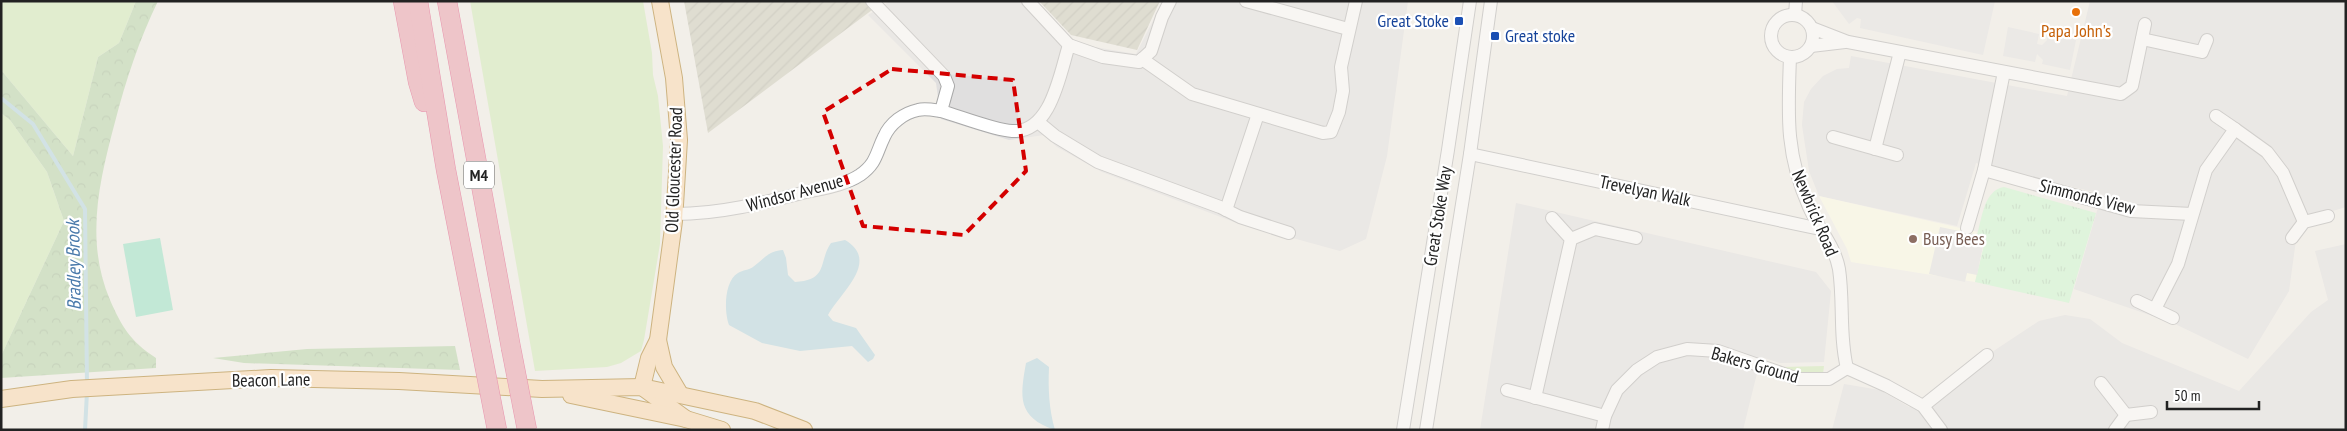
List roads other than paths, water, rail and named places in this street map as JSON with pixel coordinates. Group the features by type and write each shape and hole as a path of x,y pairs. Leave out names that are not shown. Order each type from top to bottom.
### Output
{"highway":[{"name":"M4","path":"403,1 418,82 446,170"},
{"name":"M4","path":"418,1 446,170 497,430"},
{"name":"M4","path":"447,1 527,430"},
{"name":"M4","path":"454,1 455,49"}],"main road":[{"name":"Old Gloucester Road","path":"642,387 649,358 658,340 675,214 679,140 677,102 660,1"},
{"name":"Old Gloucester Road","path":"658,340 664,366 680,394"},
{"name":"Beacon Lane","path":"1,399 72,389 271,378 542,389"},
{"path":"542,389 642,387 755,411 804,430"},
{"path":"642,387 686,418"},
{"path":"542,389 686,418 722,430"}],"street":[{"path":"872,1 944,76 948,86 941,111"},
{"path":"1028,1 1069,46 1103,57 1139,62 1151,51 1162,17 1170,1"},
{"path":"1246,1 1348,29"},
{"path":"1142,59 1192,94 1323,133 1331,132 1339,112 1343,91 1340,67 1356,1"},
{"name":"Great Stoke Way","path":"1403,430 1470,1"},
{"name":"Great Stoke Way","path":"1426,430 1470,154 1491,1"},
{"path":"1795,15 1796,1"},
{"path":"1812,28 1813,37 1810,46 1802,55 1790,57 1774,48 1771,36 1774,24 1778,20 1795,15 1805,19 1812,28 1848,42 2121,94 2132,86 2145,24"},
{"path":"2142,39 2202,52 2207,40"},
{"path":"1810,46 1848,42"},
{"path":"1069,46 1048,110 1038,122 1055,136 1098,162 1240,217 1288,233"},
{"path":"1874,149 1900,52"},
{"name":"Newbrick Road","path":"1790,57 1787,122 1795,174 1820,229 1833,250 1839,269 1843,352 1847,368"},
{"path":"1967,228 1984,170 2004,72"},
{"name":"Windsor Avenue","path":"675,214 747,207 840,184 860,175 872,163 880,152 884,137 894,121 919,109 941,111 1012,131 1026,129 1038,122"},
{"path":"1226,210 1258,114"},
{"path":"2216,116 2267,152 2283,173 2304,222"},
{"path":"2155,309 2178,264 2206,170 2235,129"},
{"path":"1833,137 1897,155"},
{"name":"Trevelyan Walk","path":"1470,154 1820,229"},
{"name":"Simmonds View","path":"1984,170 2131,211 2192,214"},
{"path":"2292,238 2304,222 2328,216"},
{"path":"1552,218 1571,239"},
{"path":"1571,239 1595,229 1636,238"},
{"path":"1535,398 1571,239"},
{"path":"2137,301 2173,318"},
{"name":"Bakers Ground","path":"1602,430 1605,416 1617,390 1637,370 1656,357 1687,349 1718,351 1798,379 1829,379 1847,368"},
{"path":"1923,406 1987,355"},
{"path":"1847,368 1887,386 1923,406 1941,430"},
{"path":"2101,383 2126,415"},
{"path":"1507,390 1605,416"},
{"path":"2115,430 2126,415 2151,412"}],"water":[{"path":"845,240 855,248 859,257 859,267 848,287 828,315 833,321 856,328 875,355 873,359 868,362 852,346 800,351 762,343 729,325 726,313 726,297 733,277 738,273 751,268 770,254 783,250 788,275 795,282 806,281 818,274 831,243"},
{"path":"1037,358 1049,367 1049,399 1055,430 1034,419 1024,404 1023,386 1026,363"}],"waterway":[{"name":"Bradley Brook","path":"1,98 33,124 85,209 87,385"},
{"name":"Bradley Brook","path":"85,430 87,392"}],"place":[{"name":"Papa John's","path":"2076,12"},
{"name":"Great Stoke","path":"1459,21"},
{"name":"Great stoke","path":"1495,36"},
{"name":"Busy Bees","path":"1913,239"}]}
